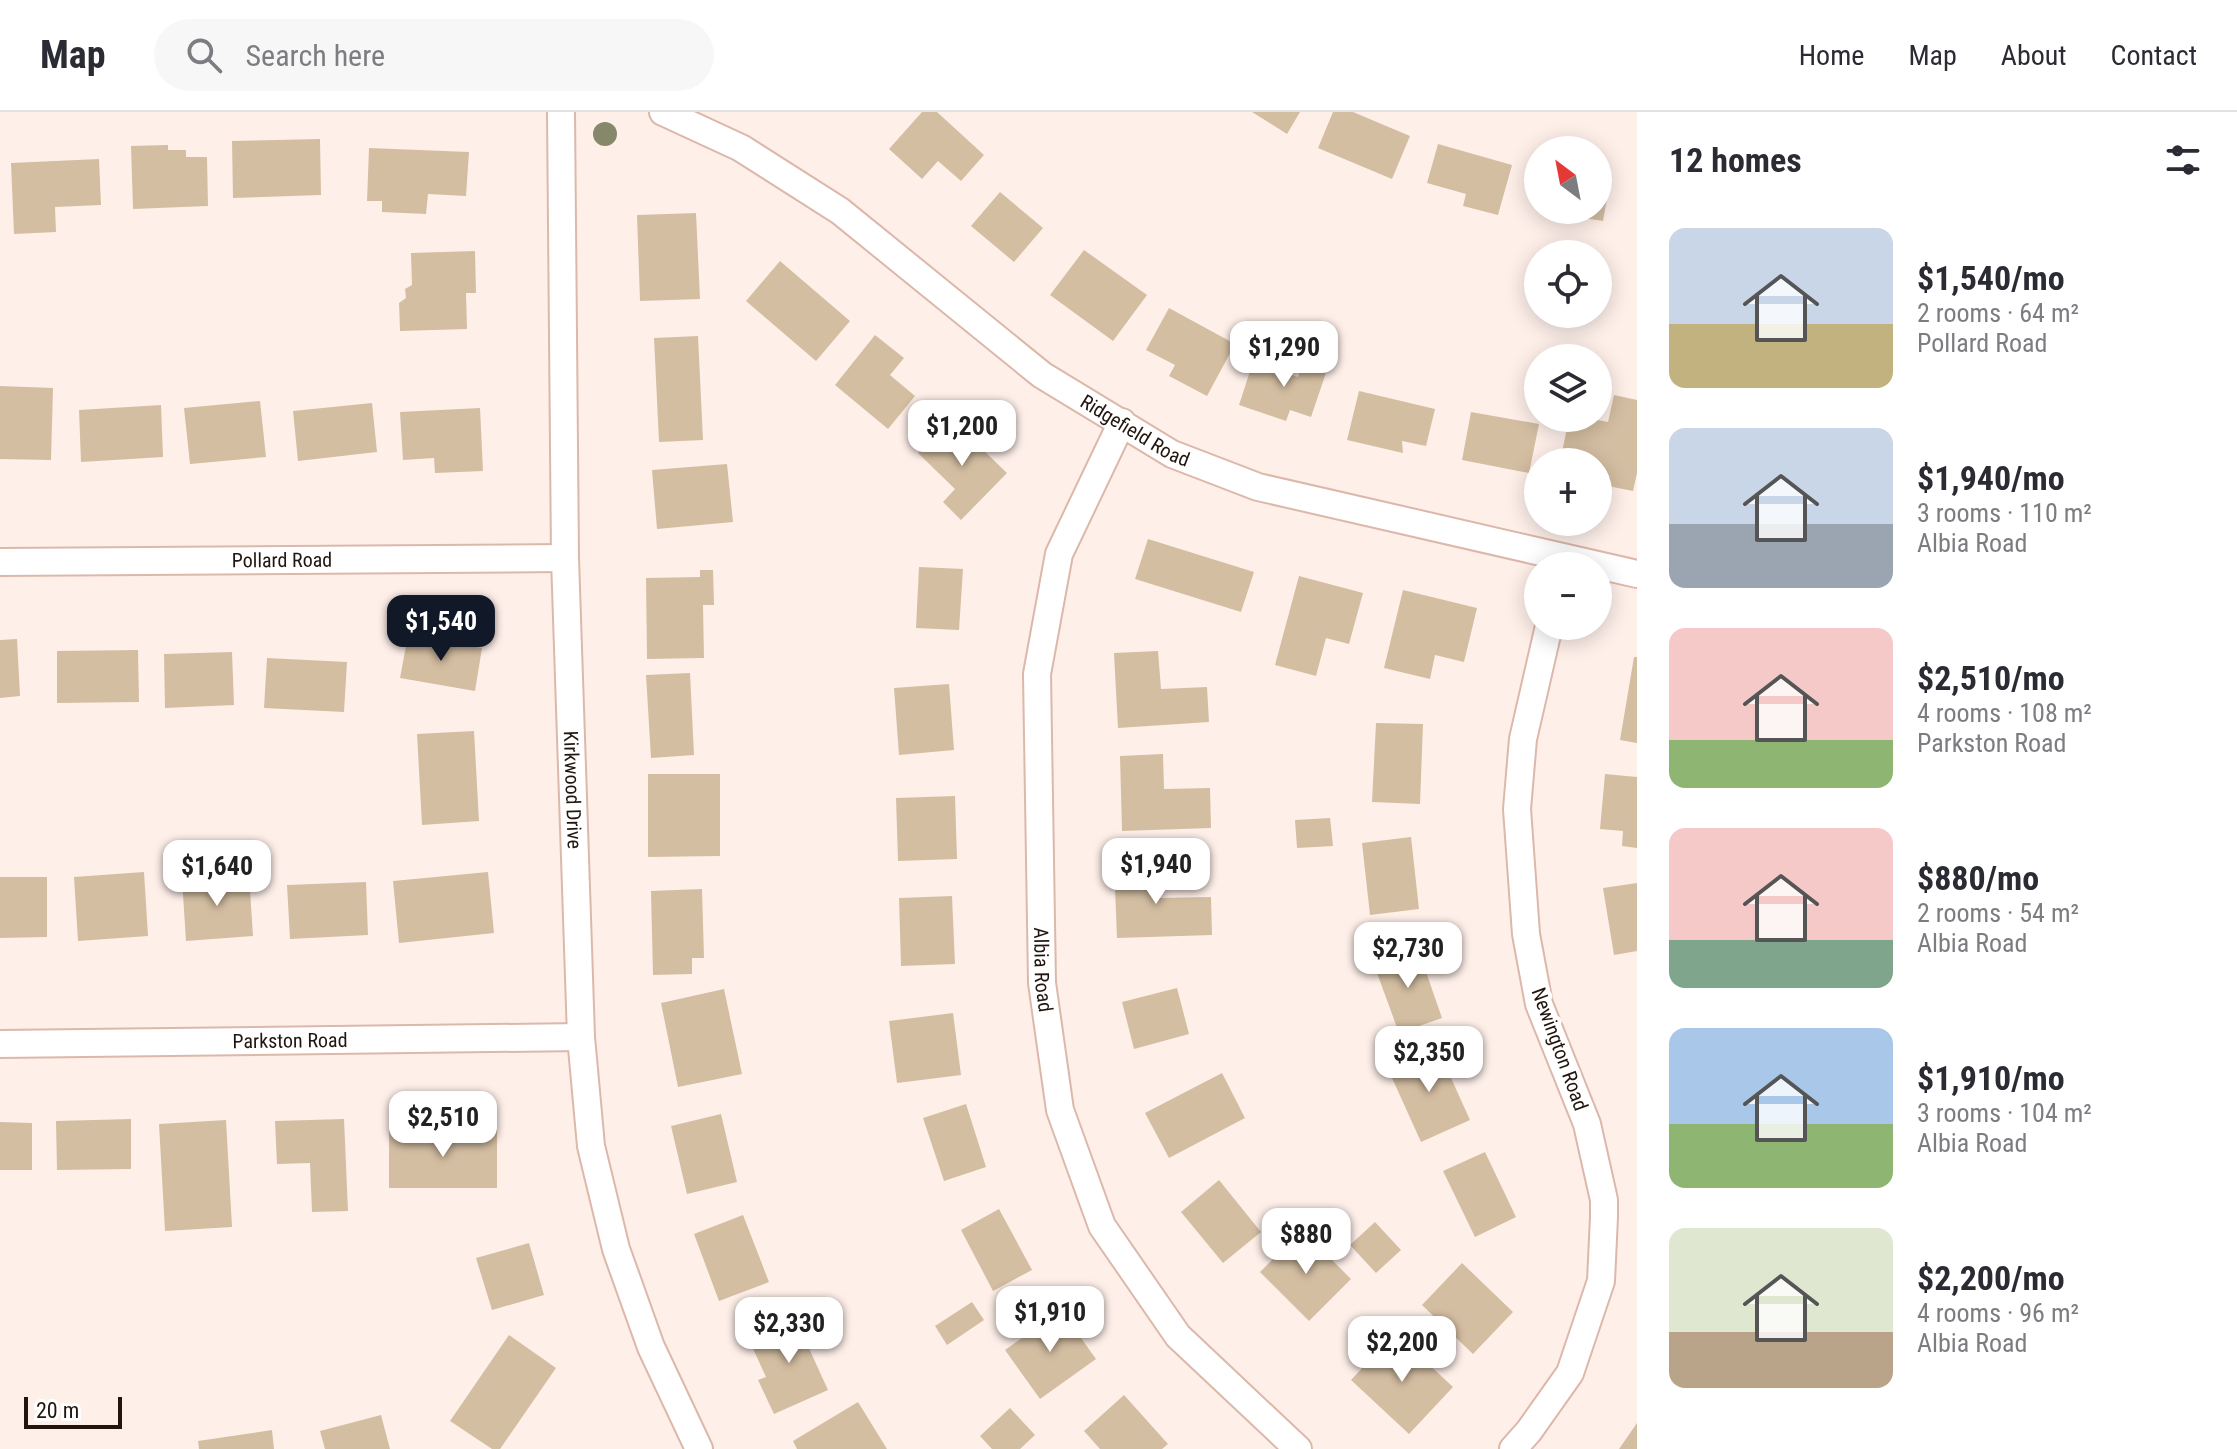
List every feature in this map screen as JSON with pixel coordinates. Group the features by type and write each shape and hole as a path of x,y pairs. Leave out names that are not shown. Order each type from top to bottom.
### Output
{"street":[{"name":"Kirkwood Drive","path":"561,112 565,558 581,1037 591,1146 616,1249 651,1347 693,1447"},
{"name":"Ridgefield Road","path":"663,112 741,148 840,211 1042,375 1172,454 1258,487 1524,552"},
{"name":"Albia Road","path":"1122,422 1059,554 1037,674 1042,983 1060,1110 1102,1226 1178,1336 1298,1449"},
{"name":"Pollard Road","path":"0,562 565,558"},
{"name":"Ridgefield Road","path":"1612,570 1637,574"},
{"name":"Newington Road","path":"1513,1449 1570,1373 1601,1281 1604,1217 1604,1200 1587,1124 1539,1004 1526,934 1517,809 1523,739 1546,640"},
{"name":"Parkston Road","path":"0,1044 581,1037"}],"building":[{"path":"922,112 937,112 984,155 961,181 938,161 922,179 889,149"},
{"path":"1252,112 1300,112 1287,134"},
{"path":"1333,112 1353,112 1410,136 1392,179 1318,148"},
{"path":"320,139 321,195 233,198 232,141"},
{"path":"1438,144 1512,165 1498,215 1463,206 1466,194 1427,183"},
{"path":"168,145 168,150 186,150 186,157 207,157 208,206 133,209 131,146"},
{"path":"369,148 469,152 466,196 428,194 426,214 382,212 382,201 367,201"},
{"path":"99,159 101,205 55,207 56,232 14,234 11,163"},
{"path":"1000,192 1043,228 1014,262 971,226"},
{"path":"696,213 700,299 640,301 637,215"},
{"path":"1084,250 1147,295 1113,341 1050,295"},
{"path":"475,251 476,293 466,293 467,329 400,331 399,303 406,298 405,289 412,285 411,253"},
{"path":"780,261 850,321 816,361 746,301"},
{"path":"1169,308 1235,344 1207,396 1169,376 1175,365 1146,350"},
{"path":"875,335 904,358 890,375 915,396 888,429 835,385"},
{"path":"698,336 703,440 659,442 654,338"},
{"path":"1305,356 1329,364 1311,417 1290,410 1286,421 1239,405 1253,362 1298,377"},
{"path":"0,386 53,388 51,460 0,459"},
{"path":"1359,391 1435,409 1426,446 1402,441 1403,453 1347,440"},
{"path":"1614,395 1637,400 1637,473 1633,491 1612,487 1612,448 1563,448 1566,432 1612,432"},
{"path":"260,401 266,457 190,464 184,408"},
{"path":"372,403 377,452 298,461 293,411"},
{"path":"161,405 163,457 81,462 79,410"},
{"path":"480,408 483,471 435,473 434,458 403,460 400,412"},
{"path":"1471,412 1524,421 1524,432 1537,432 1534,448 1524,448 1524,472 1462,460"},
{"path":"951,419 1007,473 961,520 943,502 955,489 918,453"},
{"path":"727,464 733,522 657,529 652,470"},
{"path":"1148,539 1254,572 1241,612 1135,579"},
{"path":"919,567 963,569 959,630 916,628"},
{"path":"700,570 713,570 714,605 703,605 704,658 647,659 646,578 700,577"},
{"path":"1299,576 1363,593 1349,644 1326,638 1316,676 1275,665"},
{"path":"1403,590 1477,608 1464,662 1435,655 1430,679 1384,668"},
{"path":"408,635 482,648 475,691 400,678"},
{"path":"17,639 20,696 0,698 0,640"},
{"path":"138,650 139,702 57,703 57,651"},
{"path":"1158,651 1161,689 1207,687 1209,722 1118,728 1114,653"},
{"path":"232,652 234,705 165,708 164,654"},
{"path":"1634,657 1637,657 1637,743 1620,740"},
{"path":"267,658 347,662 344,712 264,708"},
{"path":"690,673 694,755 651,758 646,675"},
{"path":"949,684 954,750 899,755 894,688"},
{"path":"1376,723 1423,724 1420,804 1372,802"},
{"path":"474,731 479,821 422,825 417,734"},
{"path":"1163,754 1164,789 1210,788 1211,828 1122,831 1120,756"},
{"path":"648,774 720,774 720,856 648,857"},
{"path":"1605,774 1637,777 1637,848 1622,846 1623,831 1600,829"},
{"path":"955,796 957,859 898,861 896,798"},
{"path":"1330,818 1333,846 1297,848 1295,820"},
{"path":"1411,837 1419,909 1370,915 1362,843"},
{"path":"1159,861 1160,898 1211,897 1212,935 1117,938 1114,863"},
{"path":"144,872 148,936 78,941 74,877"},
{"path":"488,872 494,933 399,943 393,881"},
{"path":"249,875 253,936 186,941 182,879"},
{"path":"0,877 47,877 47,937 0,938"},
{"path":"366,882 368,935 290,939 287,885"},
{"path":"1637,883 1637,951 1614,955 1603,888"},
{"path":"702,889 704,958 692,958 692,974 653,975 651,891"},
{"path":"952,896 955,964 901,966 899,898"},
{"path":"1417,946 1442,1018 1399,1033 1373,962"},
{"path":"1177,988 1189,1034 1134,1049 1122,1002"},
{"path":"724,989 742,1074 678,1087 661,1003"},
{"path":"953,1013 961,1075 897,1083 889,1021"},
{"path":"1437,1047 1470,1120 1421,1142 1388,1069"},
{"path":"1222,1073 1245,1118 1169,1158 1145,1113"},
{"path":"966,1104 986,1167 944,1181 923,1118"},
{"path":"721,1114 737,1182 687,1194 671,1126"},
{"path":"131,1119 131,1169 57,1170 56,1121"},
{"path":"344,1119 348,1211 312,1212 310,1163 277,1164 275,1121"},
{"path":"226,1120 232,1227 165,1231 159,1124"},
{"path":"0,1122 32,1123 32,1170 0,1170"},
{"path":"497,1129 497,1188 389,1188 389,1130"},
{"path":"1485,1152 1516,1217 1475,1237 1443,1171"},
{"path":"1219,1180 1261,1232 1223,1263 1181,1212"},
{"path":"999,1209 1032,1270 993,1291 961,1230"},
{"path":"743,1215 769,1282 719,1301 694,1234"},
{"path":"1375,1222 1401,1250 1376,1273 1350,1245"},
{"path":"1302,1230 1351,1279 1309,1321 1260,1272"},
{"path":"529,1243 544,1295 492,1310 476,1258"},
{"path":"1462,1263 1513,1312 1473,1354 1422,1305"},
{"path":"972,1302 984,1320 947,1345 935,1326"},
{"path":"1061,1310 1096,1359 1040,1399 1005,1350"},
{"path":"809,1315 819,1339 807,1344 828,1390 774,1414 758,1380 766,1377 750,1342"},
{"path":"1395,1333 1453,1387 1409,1434 1351,1380"},
{"path":"509,1335 556,1368 500,1449 492,1449 450,1421"},
{"path":"1124,1395 1168,1444 1162,1449 1100,1449 1084,1431"},
{"path":"858,1402 887,1449 797,1449 793,1441"},
{"path":"1010,1408 1035,1435 1020,1449 992,1449 980,1436"},
{"path":"381,1415 390,1449 325,1449 320,1431"},
{"path":"1637,1423 1637,1449 1619,1449"},
{"path":"272,1430 274,1449 199,1449 198,1441"}]}
